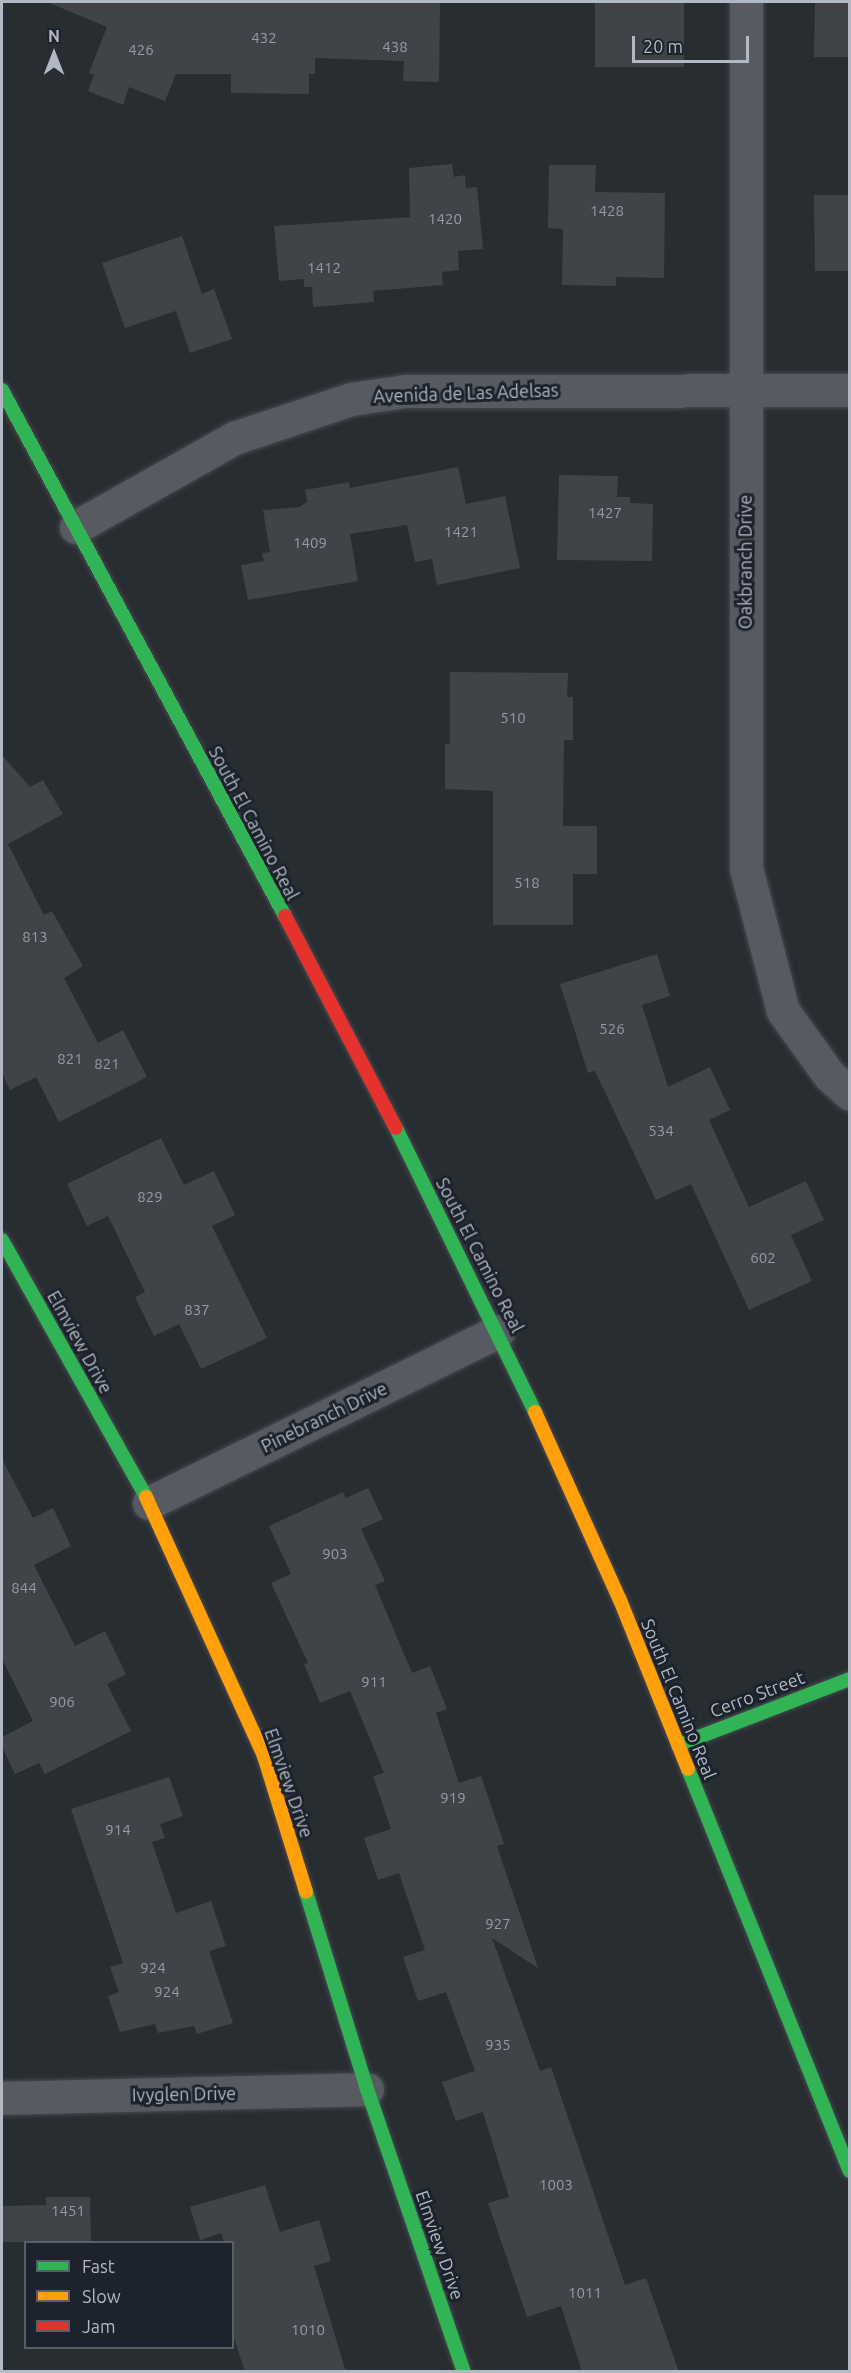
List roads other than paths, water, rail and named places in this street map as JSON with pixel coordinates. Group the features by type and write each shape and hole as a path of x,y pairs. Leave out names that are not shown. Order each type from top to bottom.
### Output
{"main road":[{"name":"South El Camino Real","path":"2,390 351,1039 498,1331 620,1600 849,2171"},
{"name":"Elmview Drive","path":"2,1239 149,1503 264,1756 367,2089 464,2372"},
{"name":"Cerro Street","path":"678,1744 849,1679"}],"street":[{"name":"Oakbranch Drive","path":"746,2 746,868 783,1011 843,1075"},
{"name":"Avenida de Las Adelsas","path":"76,527 234,438 351,399 405,392 745,388 849,390"},
{"name":"Pinebranch Drive","path":"149,1503 498,1331"},
{"name":"Ivyglen Drive","path":"2,2098 367,2089"}]}
